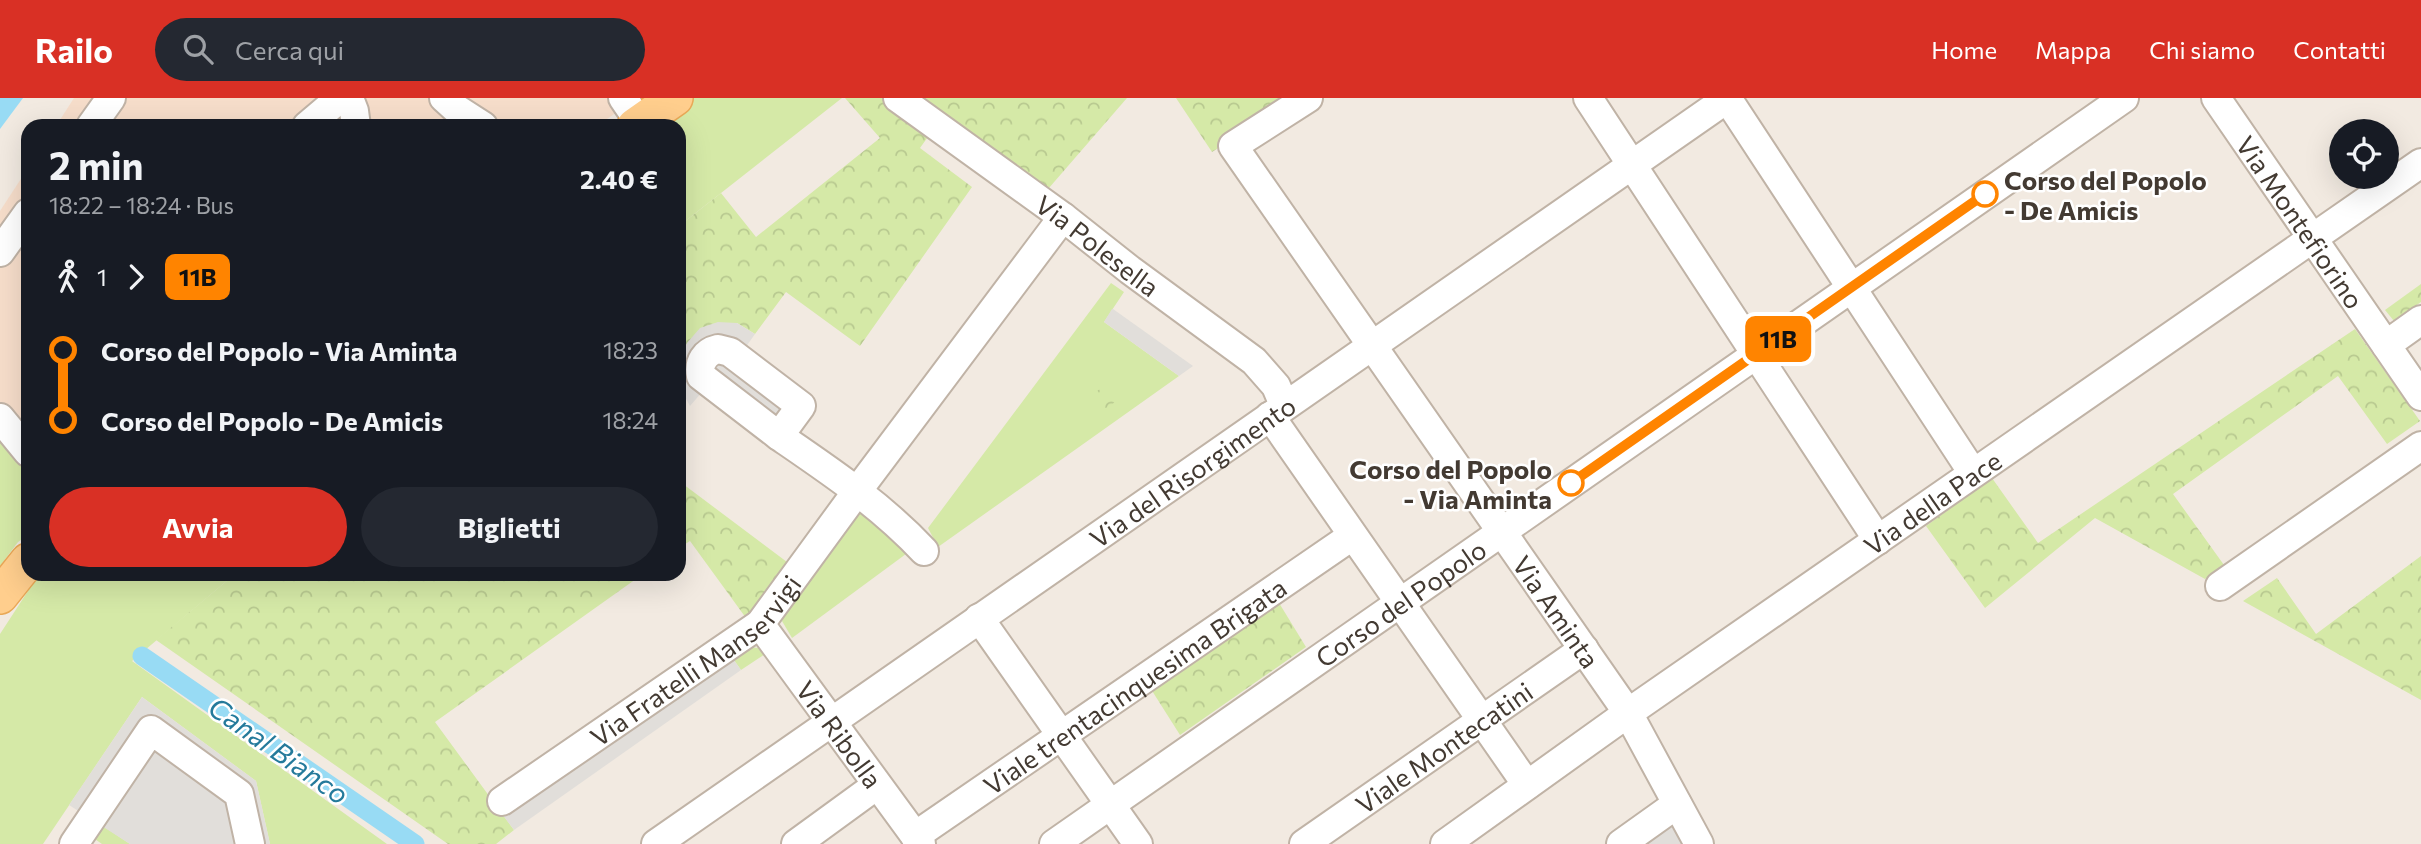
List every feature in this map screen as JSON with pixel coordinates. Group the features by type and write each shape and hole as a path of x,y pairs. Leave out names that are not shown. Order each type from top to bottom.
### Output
{"main road":[{"path":"632,116 675,98"},
{"path":"0,596 21,570"}],"street":[{"path":"95,119 111,98"},
{"path":"316,119 341,98"},
{"path":"349,98 355,119"},
{"path":"444,98 472,119"},
{"name":"Via Polesella","path":"898,98 1063,217 1254,361 1276,386 1277,411 1352,536 1527,785"},
{"name":"Via Aminta","path":"1308,98 1233,146 1628,713 1699,844"},
{"path":"1588,98 1878,540"},
{"path":"1727,98 1973,473"},
{"name":"Via del Risorgimento","path":"656,844 1727,98"},
{"name":"Corso del Popolo","path":"1054,844 2124,98"},
{"name":"Via Montefiorino","path":"2216,98 2421,396"},
{"name":"Via della Pace","path":"1446,844 1628,713 2421,163"},
{"name":"Via Fratelli Manservigi","path":"502,801 760,624 1063,217"},
{"path":"0,252 21,223"},
{"path":"2386,345 2421,320"},
{"path":"0,418 21,440"},
{"path":"779,436 858,490 924,551"},
{"path":"2220,586 2421,446"},
{"name":"Viale trentacinquesima Brigata","path":"918,840 1061,736 1352,536"},
{"path":"979,618 1138,844"},
{"name":"Via Ribolla","path":"760,624 918,840"},
{"name":"Viale Montecatini","path":"1304,844 1584,649"},
{"path":"74,844 150,730 239,794 250,844"},
{"path":"796,844 877,785"},
{"path":"1621,844 1677,804"}],"shaded area":[{"path":"74,98 637,98 607,119 60,119"},
{"path":"21,179 21,454 0,429 0,211"},
{"path":"1112,309 1193,366 1179,376 1104,322"},
{"path":"718,322 737,323 755,334 743,351 797,393 763,438 702,392 690,406 686,399 686,345 700,328"},
{"path":"731,656 741,670 514,830 502,814"},
{"path":"142,697 256,781 270,844 130,844 69,805"},
{"path":"1673,825 1682,844 1646,844"}],"green space":[{"path":"693,98 842,98 686,221 686,119 663,119"},
{"path":"845,98 883,98 930,134 920,148 972,187 860,346 786,292 755,334 737,323 686,354 686,220 721,193 756,237 880,138"},
{"path":"906,98 1127,98 1042,196"},
{"path":"1176,98 1297,98 1212,152"},
{"path":"1111,283 1124,292 1104,322 1179,376 938,547 928,528"},
{"path":"2421,284 2421,302 2394,321 2385,310"},
{"path":"2355,329 2420,421 2387,444 2338,376 2173,494 2224,565 2205,579 2095,518 1985,608 1926,526 1992,478 2038,543"},
{"path":"1112,384 1119,387 1118,395 1114,403 1104,409 1097,404 1094,392"},
{"path":"0,429 21,454 21,540 0,566"},
{"path":"686,486 787,562 746,618 690,541 686,544"},
{"path":"862,507 910,551 792,638 782,621 787,611"},
{"path":"2421,556 2421,700 2243,601 2277,578 2316,634"},
{"path":"34,581 227,581 132,661 387,844 270,844 256,781 142,697 43,844 0,844 0,634"},
{"path":"227,581 633,581 435,722 514,830 496,844 448,844 156,640"},
{"path":"1276,598 1306,647 1180,735 1149,686"},
{"path":"745,646 771,650 741,670 731,656"},
{"path":"97,822 130,844 102,844 89,835"}],"water":[{"path":"0,98 23,98 0,129"}],"waterway":[{"name":"Canal Bianco","path":"142,656 415,844"}],"bus line":[{"name":"11B","path":"1571,483 1985,194"}],"place":[{"name":"Corso del Popolo - De Amicis","path":"1985,194"},
{"name":"Corso del Popolo - Via Aminta","path":"1571,483"}]}
